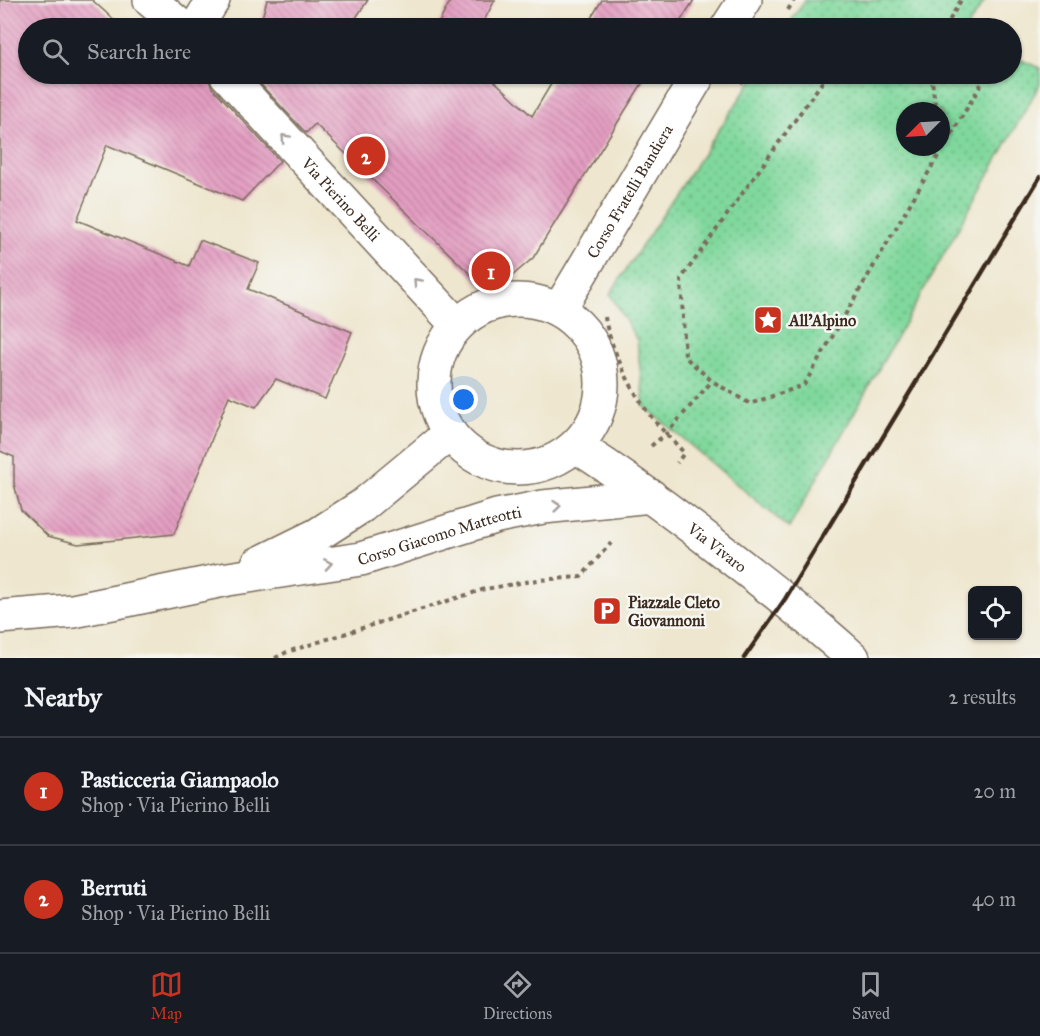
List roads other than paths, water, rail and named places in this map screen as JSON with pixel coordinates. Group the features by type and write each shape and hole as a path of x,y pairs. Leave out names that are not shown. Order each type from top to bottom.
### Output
{"main road":[{"path":"150,0 171,18"},
{"path":"202,18 213,0"},
{"path":"733,18 745,0"},
{"name":"Via Pierino Belli","path":"235,84 457,325"},
{"name":"Corso Fratelli Bandiera","path":"559,310 693,84"},
{"path":"502,301 542,302 559,310 580,327 594,349 601,374 602,392 590,429 576,446 550,462 533,467 515,469 495,465 469,453 449,434 438,410 433,382 436,363 444,342 468,314 502,301"},
{"name":"Corso Giacomo Matteotti","path":"228,579 317,535 362,506 449,434"},
{"name":"Via Vivaro","path":"576,446 651,496 785,600 853,658"},
{"name":"Corso Giacomo Matteotti","path":"0,617 73,611 228,579 361,559 497,516 543,507 651,496"}],"railway":[{"path":"744,658 785,599 1040,177"}],"place":[{"name":"Berruti","path":"366,156"},
{"name":"Pasticceria Giampaolo","path":"491,271"},
{"name":"All'Alpino","path":"768,320"},
{"name":"Piazzale Cleto Giovannoni","path":"607,611"}]}
